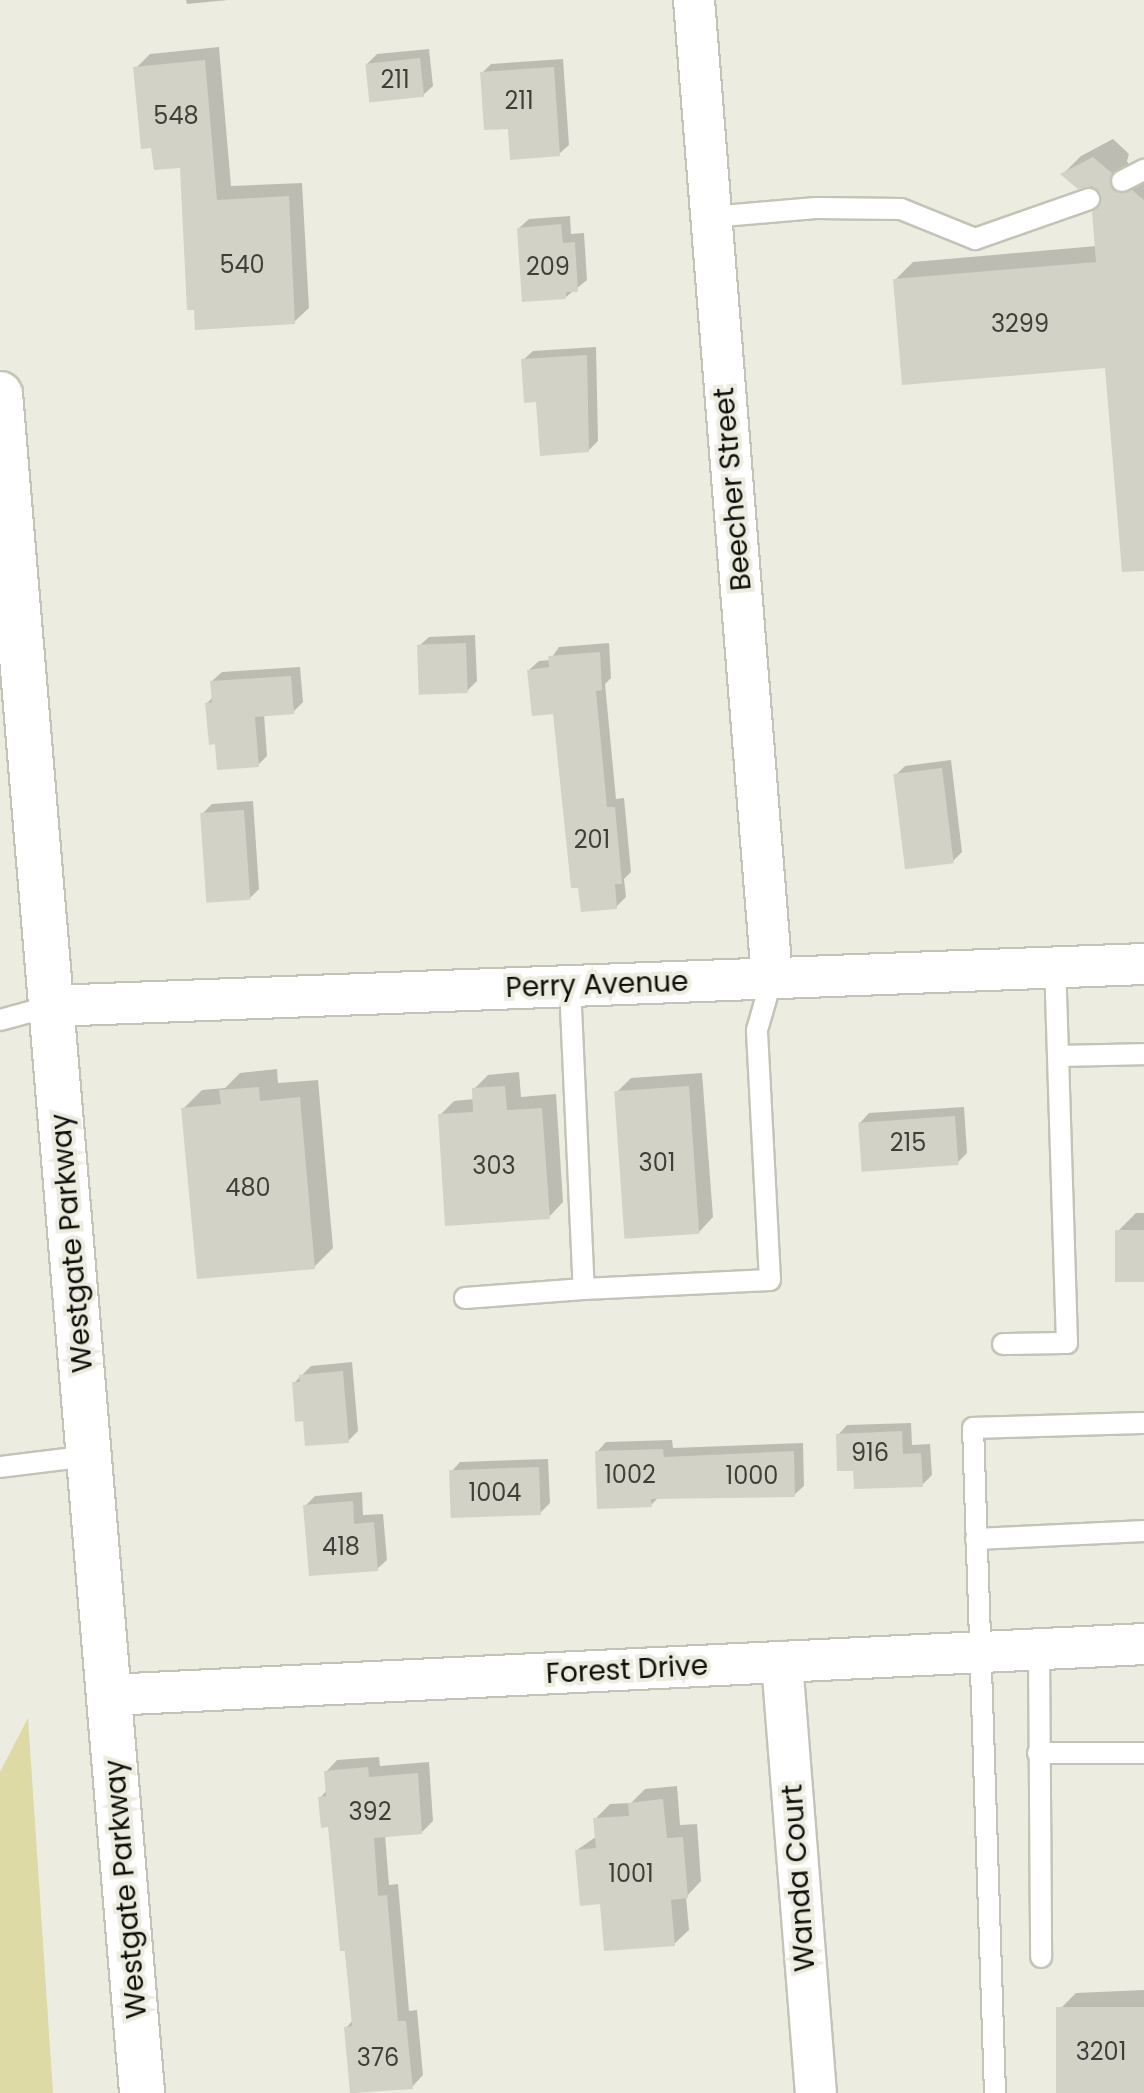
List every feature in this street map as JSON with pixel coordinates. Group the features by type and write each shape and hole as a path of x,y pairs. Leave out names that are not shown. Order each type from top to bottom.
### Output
{"main road":[{"name":"Westgate Parkway","path":"0,394 142,2093"}],"street":[{"name":"Beecher Street","path":"694,0 772,978"},
{"name":"Perry Avenue","path":"51,1006 1144,964"},
{"name":"Forest Drive","path":"110,1695 1144,1644"},
{"name":"Wanda Court","path":"782,1662 816,2093"}],"lane":[{"path":"1122,181 1144,170"},
{"path":"711,217 816,208 901,209 975,239 1089,199"},
{"path":"1003,1344 1067,1343 1055,968"},
{"path":"465,1298 770,1280 757,1030 772,978"},
{"path":"570,986 584,1289"},
{"path":"0,1020 51,1006"},
{"path":"1058,1056 1144,1054"},
{"path":"995,2093 973,1428 1144,1423"},
{"path":"0,1467 90,1456"},
{"path":"976,1539 1144,1531"},
{"path":"1039,1649 1041,1957"},
{"path":"1038,1753 1144,1753"}],"shaded area":[{"path":"28,1718 53,2093 0,2093 0,1772"}],"building":[{"path":"420,58 424,97 369,103 365,64"},
{"path":"205,60 217,200 289,196 295,324 195,330 194,310 187,310 180,168 154,170 151,148 141,149 133,67"},
{"path":"554,67 560,156 510,160 508,129 484,130 480,72"},
{"path":"1093,157 1112,173 1114,191 1132,190 1144,200 1144,571 1122,572 1105,368 902,385 893,279 1096,262 1092,212 1099,207 1101,194 1092,186 1078,189 1060,174"},
{"path":"561,224 563,243 575,242 578,292 566,292 566,299 522,302 517,228"},
{"path":"587,355 589,452 540,456 536,402 524,403 521,359"},
{"path":"466,643 468,693 419,695 417,645"},
{"path":"600,652 602,690 596,691 607,807 615,807 622,884 615,884 617,909 581,912 578,888 571,888 553,714 532,716 527,670 549,667 548,656"},
{"path":"291,676 294,714 255,717 259,767 217,770 215,744 209,745 205,703 212,702 210,681"},
{"path":"942,768 954,863 905,869 893,774"},
{"path":"244,810 250,900 206,903 200,813"},
{"path":"505,1086 507,1110 542,1108 550,1219 445,1226 438,1114 473,1112 472,1088"},
{"path":"689,1086 699,1234 625,1239 614,1091"},
{"path":"259,1087 260,1101 300,1097 315,1269 197,1279 181,1108 221,1104 219,1090"},
{"path":"955,1116 958,1165 862,1172 858,1123"},
{"path":"1115,1230 1144,1230 1144,1282 1115,1282"},
{"path":"343,1371 349,1443 305,1446 303,1421 295,1422 292,1382 300,1382 299,1375"},
{"path":"902,1431 903,1454 921,1453 923,1487 854,1489 853,1471 837,1471 836,1434"},
{"path":"663,1449 664,1457 794,1451 795,1497 651,1499 652,1507 597,1509 595,1451"},
{"path":"539,1467 541,1515 451,1518 449,1470"},
{"path":"353,1501 354,1524 374,1522 378,1571 309,1576 303,1505"},
{"path":"368,1767 369,1777 418,1773 422,1834 374,1838 378,1896 387,1895 398,2021 406,2021 413,2089 350,2093 344,2027 352,2026 345,1951 340,1951 328,1827 321,1828 318,1797 326,1796 324,1771"},
{"path":"663,1799 667,1838 683,1837 688,1898 671,1900 675,1946 604,1951 600,1904 580,1906 575,1850 596,1848 593,1818 629,1816 628,1803"},
{"path":"1056,2007 1144,2007 1144,2093 1056,2093"}]}
